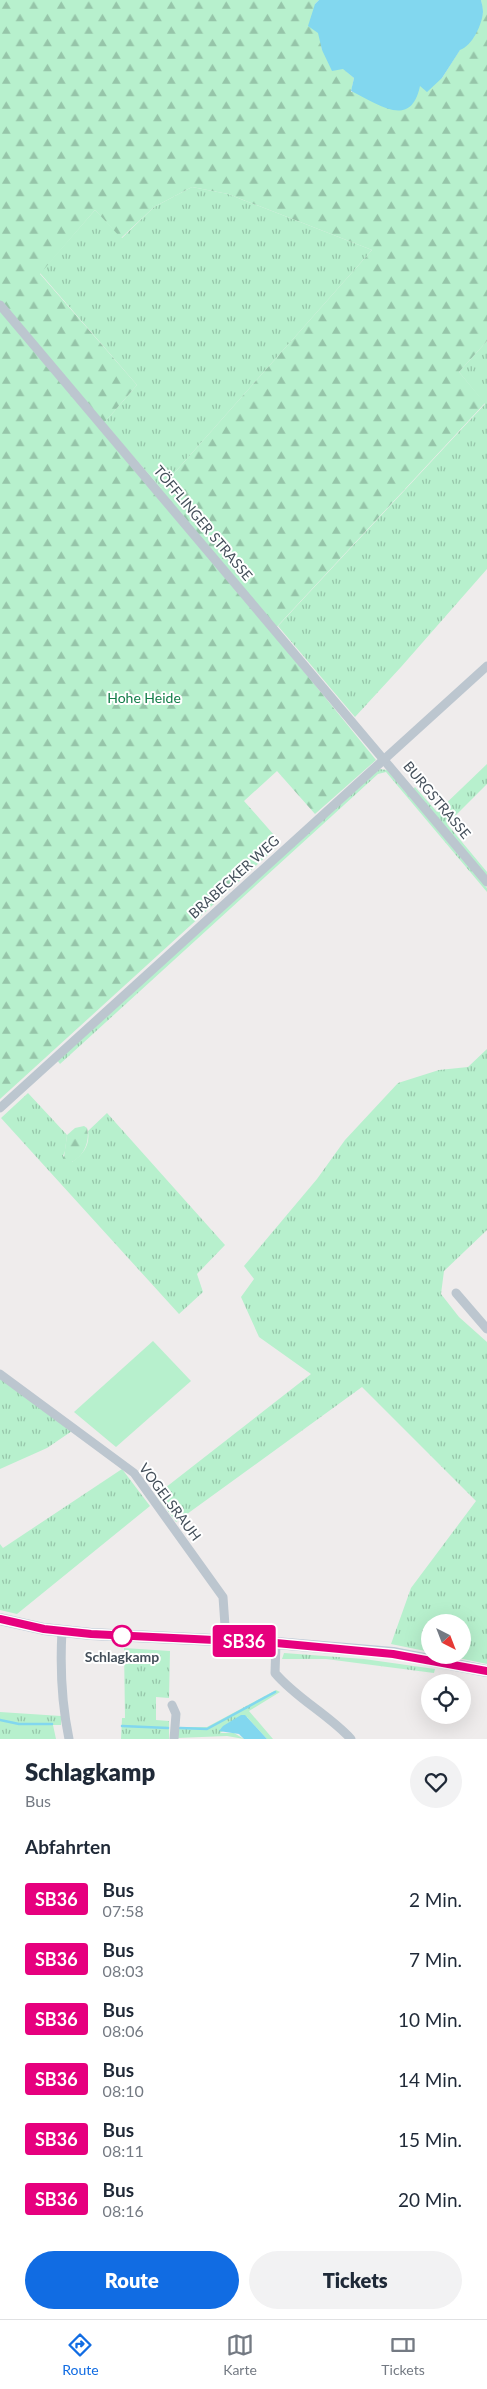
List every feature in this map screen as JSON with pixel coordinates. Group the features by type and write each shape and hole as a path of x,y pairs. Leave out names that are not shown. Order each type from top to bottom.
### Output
{"main road":[{"path":"0,1619 62,1631 122,1636 276,1643 393,1654 487,1671"}],"street":[{"name":"TÖFFLINGER STRASSE","path":"0,305 384,759"},
{"name":"BRABECKER WEG","path":"0,1108 487,666"},
{"name":"BURGSTRASSE","path":"384,759 487,882"},
{"path":"456,1293 487,1330"},
{"name":"VOGELSRAUH","path":"0,1374 134,1473 223,1597 226,1640"},
{"path":"62,1631 61,1650 64,1704 69,1739"},
{"path":"276,1643 275,1673 284,1684 336,1722 352,1739"},
{"path":"172,1705 176,1714 174,1739"}],"green space":[{"name":"Hohe Heide","path":"0,0 319,0 315,4 322,50 354,78 351,92 420,86 442,78 483,13 481,0 487,0 487,341 459,372 485,403 272,632 376,760 315,814 277,771 244,801 281,843 0,1099","holes":["192,187 228,194 372,250 161,488 104,423 137,385 40,274 95,210 121,238 154,207"]},
{"path":"192,187 228,194 372,250 161,488 104,423 137,385 40,273 95,210 122,238 154,207"},
{"path":"487,341 487,569 355,717 278,626 485,404 459,372"},
{"path":"487,764 487,784 447,824 487,872 487,877 413,789 415,787 437,812"},
{"path":"379,769 387,770 487,888 487,892 386,772 378,774 60,1064 57,1060"},
{"path":"487,1049 487,1230 444,1271 441,1294 459,1317 487,1342 487,1664 471,1661 471,1614 421,1614 421,1650 391,1644 411,1588 476,1501 362,1387 176,1522 156,1495 311,1374 259,1337 241,1297 254,1279 244,1266 317,1179 345,1140 398,1083 439,1070 468,1067"},
{"path":"28,1093 67,1135 63,1156 72,1162 85,1149 88,1141 88,1131 107,1113 225,1245 197,1274 203,1292 179,1314 1,1118"},
{"path":"84,1126 87,1128 88,1134 83,1152 74,1161 63,1164 67,1135 75,1128"},
{"path":"153,1341 191,1381 116,1447 74,1412"},
{"path":"0,1377 72,1431 47,1448 0,1469"},
{"path":"122,1469 150,1506 17,1614 0,1610 0,1544 3,1548"},
{"path":"124,1648 170,1651 169,1698 156,1697 156,1720 169,1721 169,1739 121,1739 122,1718 125,1718"},
{"path":"284,1653 364,1659 435,1669 434,1673 326,1659 282,1659"},
{"path":"276,1690 280,1692 249,1711 273,1739 267,1739 247,1717 220,1733 234,1733 244,1739 227,1736 177,1738 178,1727 207,1727"},
{"path":"0,1712 61,1716 61,1725 53,1725 56,1739 0,1739"}],"water":[{"path":"319,0 481,0 483,12 476,34 469,44 460,50 442,78 427,92 420,86 416,99 409,107 401,110 392,110 351,91 354,78 343,69 332,71 322,50 318,33 308,26 315,4"},
{"path":"241,1715 245,1715 267,1739 244,1739 239,1734 219,1731 223,1726"}],"waterway":[{"path":"180,1728 207,1729 275,1692"},
{"path":"0,1720 19,1724 52,1724"},
{"path":"122,1726 168,1728"}],"bus line":[{"name":"SB36","path":"0,1619 44,1629 91,1634 276,1643 393,1654 487,1671"}],"place":[{"name":"Schlagkamp","path":"122,1636"}]}
